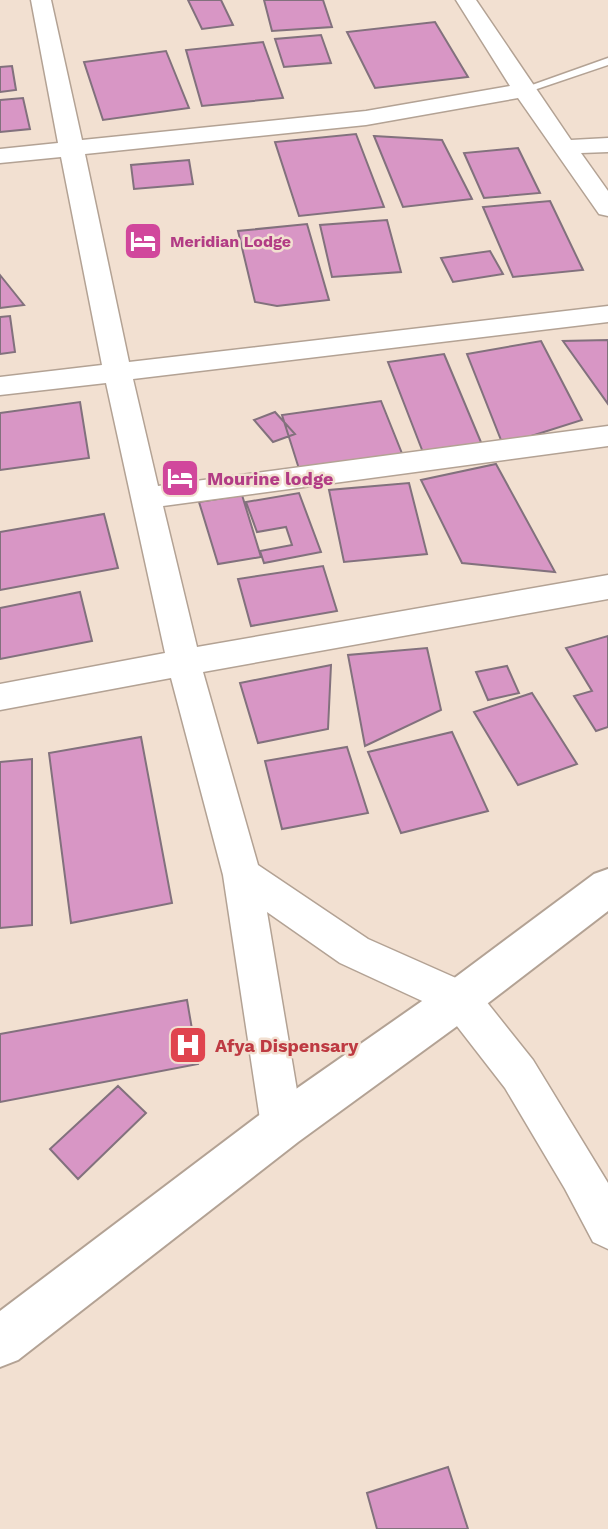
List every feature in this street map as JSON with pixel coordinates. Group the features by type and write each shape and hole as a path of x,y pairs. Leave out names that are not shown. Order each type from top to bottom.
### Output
{"street":[{"path":"41,0 117,371 184,664 242,875 282,1126"},
{"path":"466,0 524,90 608,209"},
{"path":"0,156 366,118 524,90"},
{"path":"564,147 608,145"},
{"path":"0,386 608,314"},
{"path":"147,498 608,436"},
{"path":"0,697 317,637 608,587"},
{"path":"242,875 354,951 460,999 519,1074 580,1174 608,1227"},
{"path":"0,1342 282,1126 460,999 608,887"}],"lane":[{"path":"524,90 608,61"}],"building":[{"path":"188,0 221,0 233,25 202,29"},
{"path":"264,0 323,0 332,27 272,31"},
{"path":"435,22 468,77 375,88 347,32"},
{"path":"321,35 331,63 284,67 275,39"},
{"path":"263,42 283,98 202,106 186,50"},
{"path":"166,51 189,108 103,120 84,62"},
{"path":"12,66 16,90 0,92 0,67"},
{"path":"23,98 30,129 0,132 0,100"},
{"path":"356,134 384,207 299,216 275,142"},
{"path":"374,136 442,140 472,199 403,207"},
{"path":"518,148 540,193 484,198 464,153"},
{"path":"189,160 193,184 134,189 131,165"},
{"path":"550,201 583,270 513,277 483,207"},
{"path":"387,220 401,272 332,277 320,225"},
{"path":"307,224 329,300 277,306 255,302 238,231"},
{"path":"490,251 503,274 453,282 441,258"},
{"path":"0,275 24,305 0,308"},
{"path":"10,316 15,352 0,354 0,317"},
{"path":"608,340 608,404 563,341"},
{"path":"541,341 582,420 503,445 467,354"},
{"path":"444,354 483,447 424,455 388,362"},
{"path":"381,401 403,456 300,472 282,415"},
{"path":"80,402 89,458 0,470 0,413"},
{"path":"275,412 295,434 273,442 254,420"},
{"path":"496,464 555,572 462,563 421,480"},
{"path":"409,483 427,554 344,562 329,490"},
{"path":"299,493 321,552 264,563 260,551 292,545 286,527 257,532 246,502"},
{"path":"242,495 261,557 218,564 199,502"},
{"path":"104,514 118,568 0,590 0,532"},
{"path":"323,566 337,611 251,626 238,579"},
{"path":"80,592 92,641 0,659 0,608"},
{"path":"608,636 608,727 596,731 574,696 592,691 566,648"},
{"path":"427,648 441,710 365,746 348,655"},
{"path":"331,665 328,729 258,743 240,683"},
{"path":"507,666 519,693 488,700 476,672"},
{"path":"532,693 577,764 518,785 474,712"},
{"path":"452,732 488,811 401,833 368,752"},
{"path":"141,737 172,903 71,923 49,753"},
{"path":"347,747 368,813 282,829 265,761"},
{"path":"32,759 32,925 0,928 0,762"},
{"path":"187,1000 198,1064 0,1102 0,1034"},
{"path":"118,1086 146,1113 78,1179 50,1149"},
{"path":"448,1467 468,1529 377,1529 367,1493"}],"place":[{"name":"Meridian Lodge","path":"143,241"},
{"name":"Mourine lodge","path":"180,478"},
{"name":"Afya Dispensary","path":"188,1045"}]}
